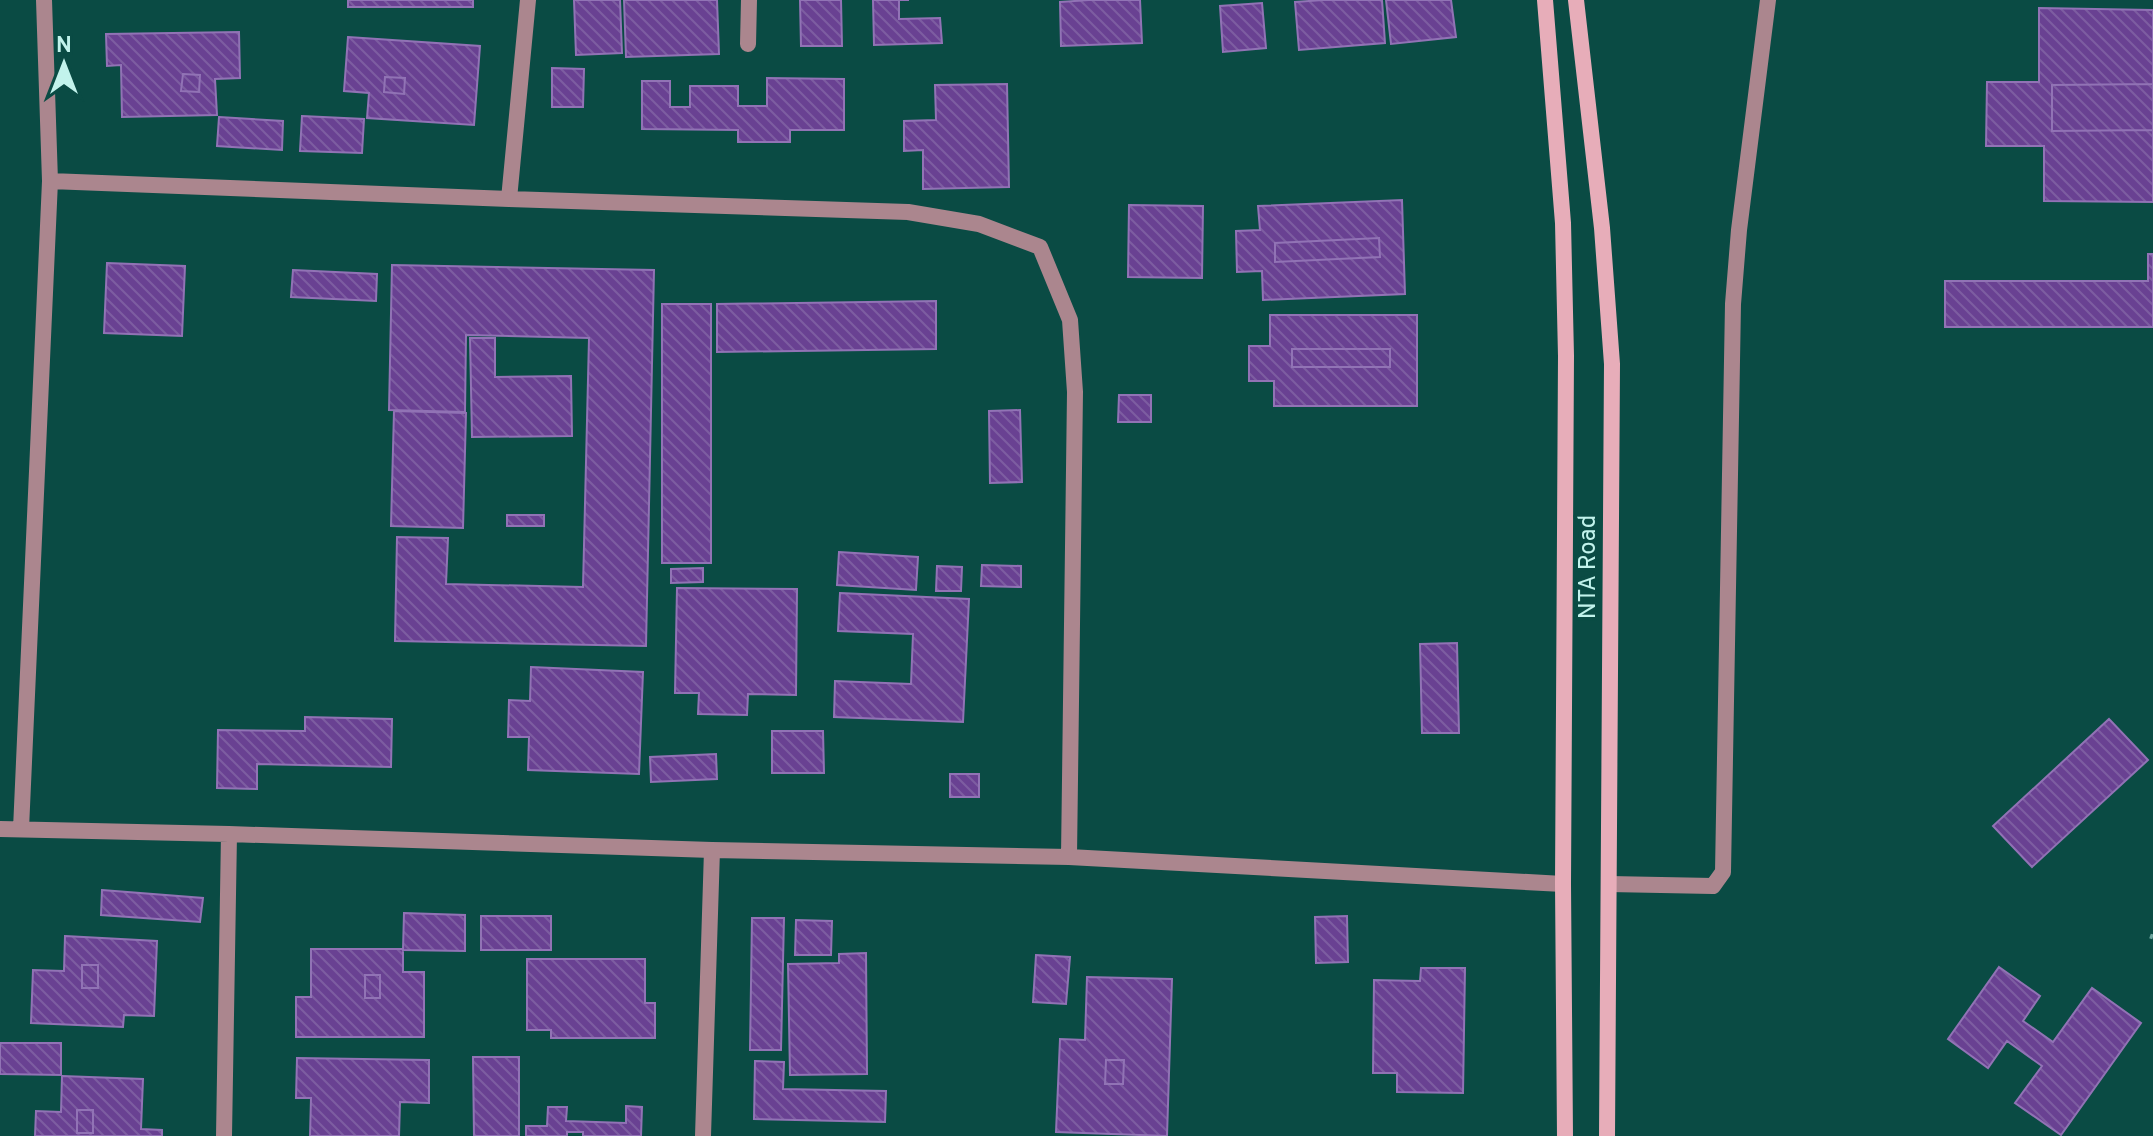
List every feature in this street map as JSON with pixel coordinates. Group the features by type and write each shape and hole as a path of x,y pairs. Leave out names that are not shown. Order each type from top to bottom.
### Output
{"main road":[{"name":"NTA Road","path":"1545,0 1563,223 1566,356 1565,1136"},
{"name":"NTA Road","path":"1576,0 1602,228 1612,364 1607,1136"}],"street":[{"path":"21,829 50,181 44,0"},
{"path":"509,199 528,0"},
{"path":"748,44 749,0"},
{"path":"1609,884 1713,886 1723,872 1733,304 1739,230 1768,0"},
{"path":"50,181 908,212 979,224 1040,247 1070,320 1075,392 1069,857"},
{"path":"0,829 1069,857 1563,884"},
{"path":"224,1136 229,834"},
{"path":"703,1136 712,850"}],"building":[{"path":"348,0 473,0 473,7 348,7"},
{"path":"574,0 620,0 622,53 576,55"},
{"path":"624,0 717,0 719,54 626,57"},
{"path":"800,0 841,0 842,46 801,46"},
{"path":"873,0 899,0 899,19 940,18 942,43 874,45"},
{"path":"1140,0 1142,43 1061,46 1060,2"},
{"path":"1382,0 1385,43 1299,50 1295,2"},
{"path":"1386,0 1451,0 1456,37 1391,44"},
{"path":"1262,3 1266,48 1223,52 1220,6"},
{"path":"2039,8 2153,10 2153,84 2052,85 2052,131 2153,130 2153,202 2044,201 2044,146 1986,146 1987,82 2039,82"},
{"path":"239,32 240,78 215,79 217,115 122,117 121,65 107,66 106,34","holes":["183,74 200,75 199,92 181,91"]},
{"path":"348,37 480,46 474,125 367,118 369,93 344,91","holes":["385,77 405,78 404,94 384,92"]},
{"path":"552,68 584,69 583,107 552,107"},
{"path":"183,74 200,75 199,92 181,91"},
{"path":"385,77 405,78 404,94 384,92"},
{"path":"767,78 844,79 844,130 790,130 790,142 738,142 738,130 642,129 642,81 670,81 670,107 690,107 690,86 738,86 738,106 767,106"},
{"path":"1007,84 1009,187 923,189 923,150 904,151 904,121 936,120 935,85"},
{"path":"2153,84 2153,130 2052,131 2052,85"},
{"path":"302,116 364,119 362,153 300,151"},
{"path":"219,117 283,121 282,150 217,146"},
{"path":"1402,200 1405,294 1263,300 1262,271 1237,272 1236,231 1260,230 1258,206","holes":["1379,238 1380,257 1275,262 1275,243"]},
{"path":"1129,205 1203,206 1202,278 1128,277"},
{"path":"1379,238 1380,257 1275,262 1275,243"},
{"path":"2148,254 2153,254 2153,327 1945,327 1945,281 2148,281"},
{"path":"107,263 185,266 182,336 104,333"},
{"path":"392,265 654,270 646,646 395,641 397,537 448,538 446,584 583,587 589,338 466,335 465,412 389,410"},
{"path":"293,270 377,274 376,301 291,297"},
{"path":"936,301 936,349 717,352 717,304"},
{"path":"662,304 711,304 711,563 662,563"},
{"path":"1270,315 1417,315 1417,406 1274,406 1274,381 1249,381 1249,346 1270,346","holes":["1292,349 1390,349 1390,367 1292,367"]},
{"path":"470,338 495,338 495,377 571,376 572,436 472,437"},
{"path":"1292,349 1390,349 1390,367 1292,367"},
{"path":"1119,395 1151,395 1151,422 1118,422"},
{"path":"1020,410 1022,482 990,483 989,411"},
{"path":"394,411 466,413 463,528 391,526"},
{"path":"507,515 544,515 544,526 507,526"},
{"path":"839,552 918,557 916,590 837,585"},
{"path":"982,565 1021,566 1021,587 981,586"},
{"path":"937,566 962,567 961,591 936,591"},
{"path":"703,568 703,582 671,583 671,569"},
{"path":"677,588 797,589 796,695 748,694 747,715 698,714 699,693 675,693"},
{"path":"840,593 969,599 963,722 834,717 835,681 911,684 913,634 838,631"},
{"path":"1457,643 1459,733 1422,733 1420,644"},
{"path":"531,667 643,672 639,774 528,770 529,737 508,737 509,700 530,701"},
{"path":"305,717 392,719 391,767 257,764 257,789 217,788 218,730 305,731"},
{"path":"2109,719 2148,760 2032,867 1993,826"},
{"path":"772,731 823,731 824,773 772,773"},
{"path":"716,754 717,779 651,782 650,757"},
{"path":"950,774 979,774 979,797 950,797"},
{"path":"102,890 203,898 200,922 101,915"},
{"path":"404,913 465,915 465,951 403,950"},
{"path":"481,916 551,916 551,950 481,950"},
{"path":"1347,916 1348,962 1316,963 1315,917"},
{"path":"752,918 784,918 781,1050 750,1050"},
{"path":"796,920 832,921 831,955 795,955"},
{"path":"65,936 157,941 154,1016 124,1015 123,1027 31,1023 33,970 64,971","holes":["82,965 98,965 98,988 82,988"]},
{"path":"311,949 403,949 403,972 424,972 424,1037 296,1037 296,997 311,997","holes":["365,975 380,975 380,998 365,998"]},
{"path":"866,953 867,1074 790,1075 788,964 839,963 839,954"},
{"path":"1036,955 1070,957 1066,1004 1033,1002"},
{"path":"527,959 645,959 645,1003 655,1003 655,1038 551,1038 551,1030 527,1030"},
{"path":"82,965 98,965 98,988 82,988"},
{"path":"1999,967 2040,996 2023,1021 2053,1042 2092,988 2141,1023 2061,1135 2015,1103 2042,1066 2007,1041 1988,1068 1948,1039"},
{"path":"1421,968 1465,968 1463,1093 1397,1092 1397,1073 1373,1073 1374,980 1420,981"},
{"path":"365,975 380,975 380,998 365,998"},
{"path":"1087,977 1172,979 1167,1136 1056,1132 1060,1039 1085,1040","holes":["1106,1060 1124,1060 1123,1084 1105,1084"]},
{"path":"0,1043 61,1043 61,1075 0,1074"},
{"path":"473,1057 519,1057 519,1136 474,1136"},
{"path":"297,1058 429,1060 429,1103 400,1102 399,1136 310,1136 311,1098 296,1098"},
{"path":"1106,1060 1124,1060 1123,1084 1105,1084"},
{"path":"755,1061 784,1062 783,1089 886,1091 885,1122 754,1119"},
{"path":"62,1076 143,1079 141,1129 162,1130 162,1136 35,1136 36,1111 61,1112","holes":["77,1110 93,1110 93,1133 77,1133"]},
{"path":"626,1106 642,1107 641,1136 583,1136 583,1132 567,1132 567,1136 526,1136 526,1126 547,1126 548,1107 567,1107 566,1121 626,1123"},
{"path":"77,1110 93,1110 93,1133 77,1133"}]}
